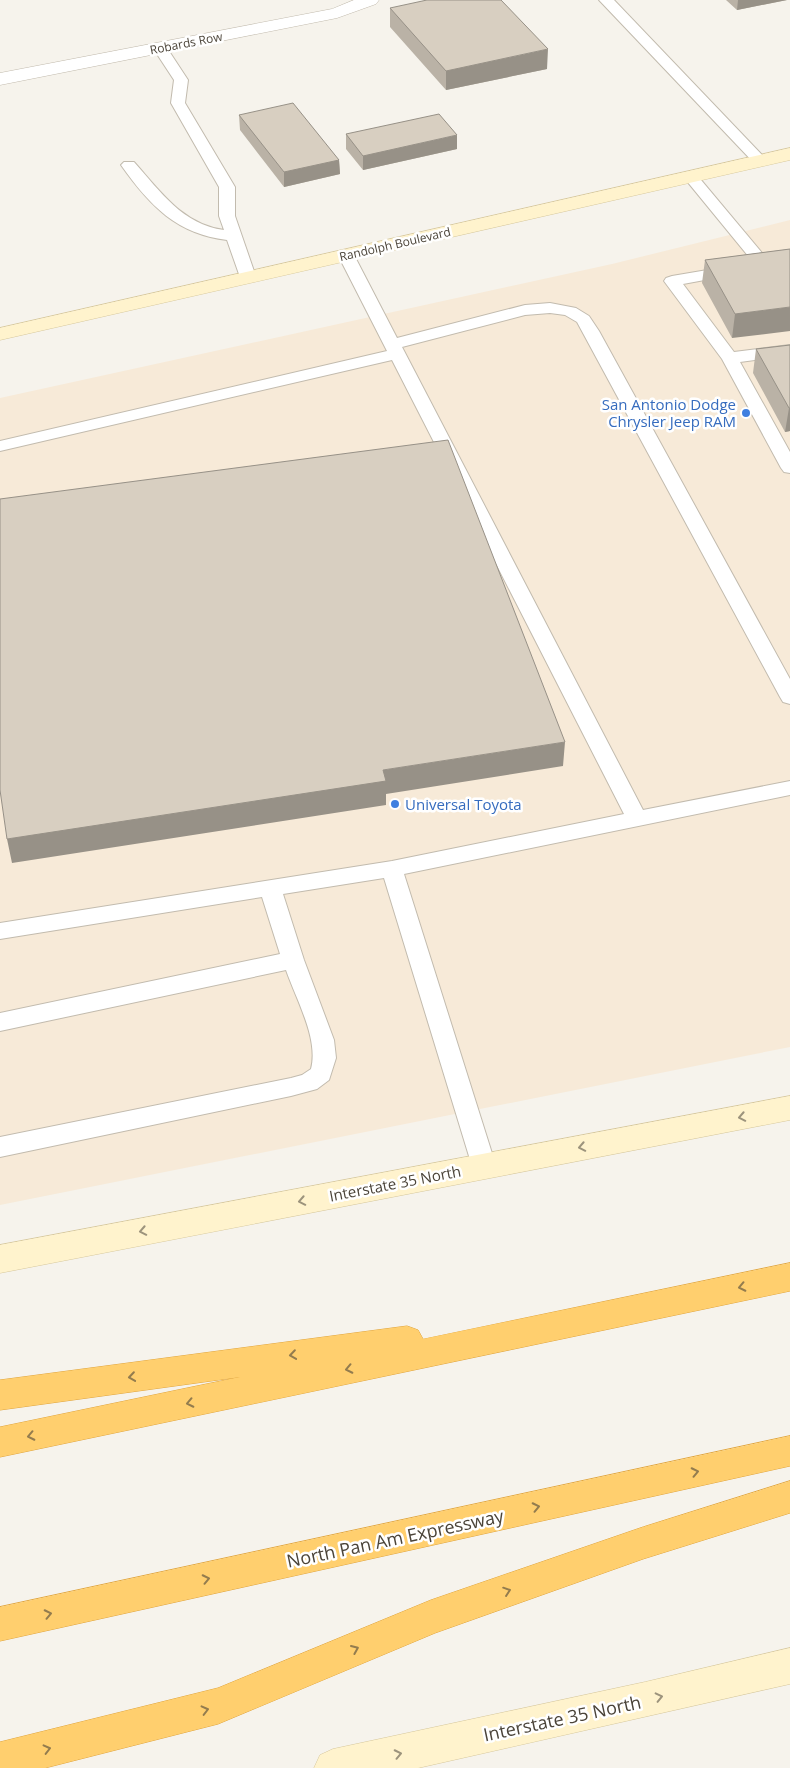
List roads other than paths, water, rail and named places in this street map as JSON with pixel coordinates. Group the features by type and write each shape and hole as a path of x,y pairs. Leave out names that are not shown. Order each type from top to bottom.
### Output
{"highway":[{"path":"0,1442 790,1277"},
{"path":"0,1395 636,1309"},
{"name":"North Pan Am Expressway","path":"0,1624 790,1451"},
{"path":"0,1761 218,1706 431,1618 643,1542 790,1497"}],"street":[{"name":"Robards Row","path":"0,79 337,13 370,0"},
{"name":"Randolph Boulevard","path":"0,334 790,154"},
{"name":"Interstate 35 North","path":"0,1259 790,1108"},
{"name":"Interstate 35 North","path":"333,1768 645,1700 790,1666"}],"lane":[{"path":"606,0 760,161"},
{"path":"160,48 181,80 178,103 227,187 227,216 248,277"},
{"path":"129,165 179,219 206,232 234,236"},
{"path":"691,177 764,266"},
{"path":"346,255 637,819"},
{"path":"790,261 672,281 730,358 790,468"},
{"path":"0,446 394,349 525,310 550,308 570,310 583,319 592,331 790,697"},
{"path":"730,358 790,350"},
{"path":"0,931 392,869 790,788"},
{"path":"392,869 484,1166"},
{"path":"0,1148 291,1087 309,1082 321,1074 325,1058 322,1040 293,960 270,888"},
{"path":"0,1022 293,960"}],"place":[{"name":"San Antonio Dodge Chrysler Jeep RAM","path":"746,413"},
{"name":"Universal Toyota","path":"395,804"}]}
